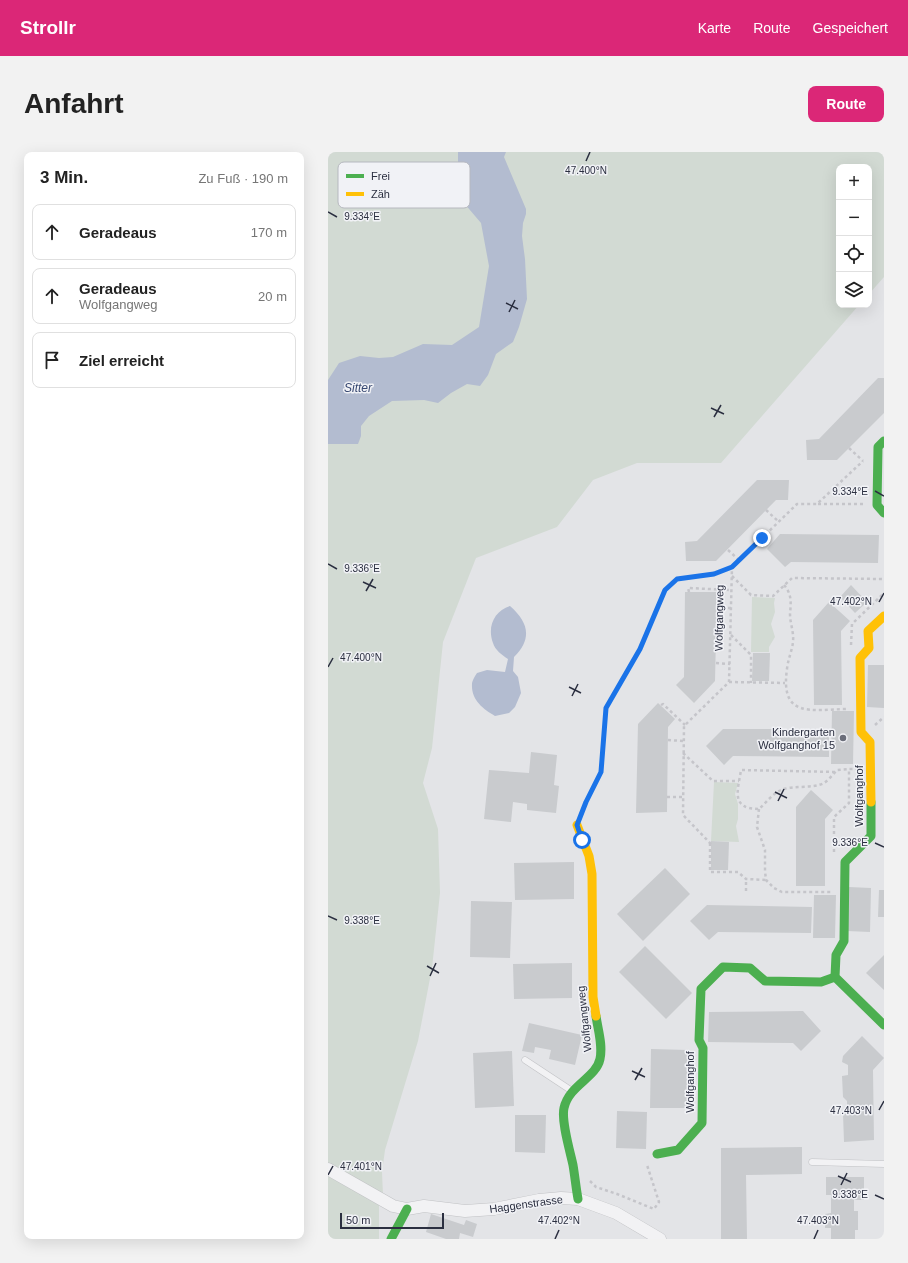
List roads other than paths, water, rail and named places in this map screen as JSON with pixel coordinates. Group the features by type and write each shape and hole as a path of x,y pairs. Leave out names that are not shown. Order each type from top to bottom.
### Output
{"street":[{"path":"881,444 877,505 884,513"},
{"name":"Wolfganghof","path":"657,1154 678,1150 702,1123 703,1048 699,1040 701,989 723,967 750,968 765,981 821,982 835,977 836,955 844,941 844,862 871,836 870,742 861,732 860,658 869,648 868,631 884,616"},
{"name":"Wolfgangweg","path":"577,825 589,856 592,874 593,997 601,1046 600,1060 594,1071 572,1091 564,1108 565,1128 578,1199"},
{"path":"835,977 884,1025"},
{"name":"Haggenstrasse","path":"328,1169 393,1206 407,1209 424,1206 465,1211 494,1209 539,1200 561,1198 578,1199 616,1213 660,1239"},
{"path":"391,1239 407,1209"}],"lane":[{"path":"525,1060 572,1091"},
{"path":"812,1162 884,1164"}],"water":[{"name":"Sitter","path":"458,152 506,152 504,157 526,209 522,236 527,299 513,342 496,354 488,375 480,386 467,384 451,393 438,403 424,400 392,401 369,416 361,426 361,436 358,444 328,444 328,380 339,363 360,356 379,358 393,357 423,344 452,345 479,327 489,266 481,223 468,208 470,208 470,162 458,162"},
{"path":"510,606 521,618 526,630 524,643 514,657 513,671 518,677 521,693 515,707 509,713 495,716 482,707 473,695 472,683 477,673 487,670 505,672 508,659 495,648 491,637 491,631 493,620 496,616 504,608"}],"place":[{"name":"Kindergarten Wolfganghof 15","path":"843,738"}]}
